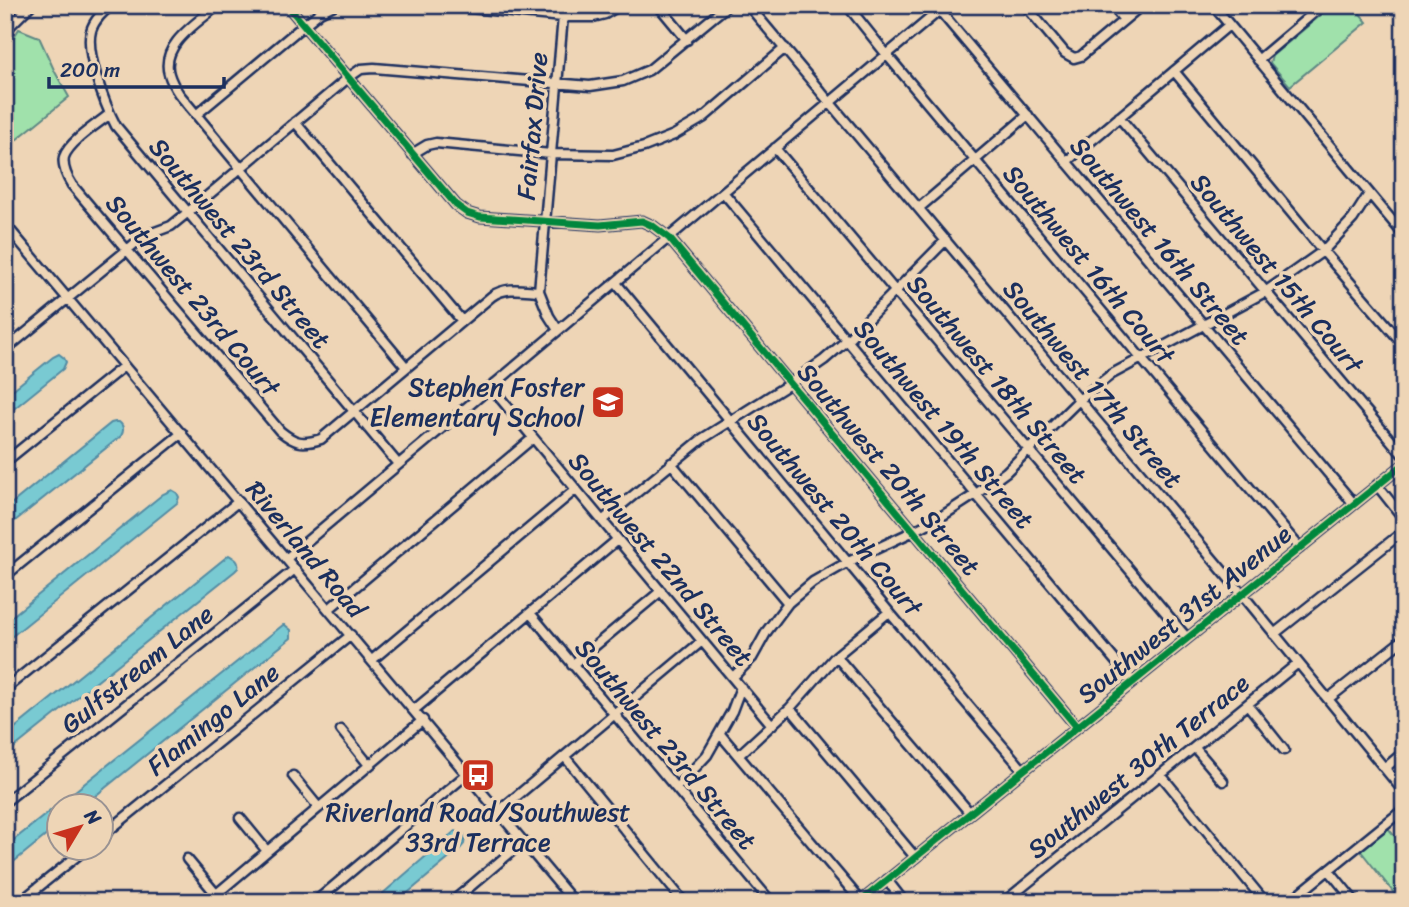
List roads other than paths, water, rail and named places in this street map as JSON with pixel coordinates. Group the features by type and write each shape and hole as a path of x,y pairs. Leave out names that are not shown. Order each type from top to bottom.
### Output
{"street":[{"path":"5,31 31,5"},
{"name":"Southwest 23rd Street","path":"111,5 101,14 92,29 90,43 92,58 116,126 398,464"},
{"path":"218,5 172,47 167,59 169,75 178,94 406,367"},
{"path":"288,5 412,154 456,205 467,213 480,217 600,225 642,221 668,238"},
{"path":"196,116 303,25 334,5"},
{"path":"438,5 563,17 593,17 605,14 620,5"},
{"name":"Fairfax Drive","path":"558,330 539,291 564,5"},
{"path":"658,5 687,40"},
{"path":"5,350 144,236 171,226 361,69 590,86 623,81 649,70 727,5"},
{"name":"Southwest 17th Street","path":"748,5 1242,594 1404,792"},
{"name":"Southwest 16th Court","path":"847,5 1300,548"},
{"path":"1025,5 1065,53 1074,58 1082,55 1142,5"},
{"path":"1112,5 1124,20"},
{"path":"1213,5 1404,235"},
{"path":"1258,60 1323,5"},
{"path":"287,558 887,55 940,7"},
{"name":"Southwest 16th Street","path":"940,7 1066,162 1354,504"},
{"path":"1066,162 1229,25"},
{"path":"412,154 436,143 551,154 612,155 644,148 703,118 785,48"},
{"path":"1174,71 1404,345"},
{"name":"Southwest 23rd Court","path":"110,114 70,148 65,157 64,167 72,184 280,431 290,439 308,443 321,439 354,412"},
{"path":"919,208 1028,115"},
{"name":"Southwest 15th Court","path":"1119,117 1404,456"},
{"path":"295,122 462,321"},
{"name":"Southwest 18th Street","path":"775,148 1187,638"},
{"name":"Southwest 19th Street","path":"723,192 1133,682"},
{"path":"733,677 752,658 766,631 788,603 813,582 942,516 976,494 1006,472 1079,400 1112,374 1265,292 1324,251 1353,219 1369,194"},
{"name":"Riverland Road","path":"5,224 8,234 68,299 239,500 574,902"},
{"name":"Southwest 20th Street","path":"668,238 1077,727"},
{"path":"602,521 702,439 824,360 946,240"},
{"name":"Southwest 20th Court","path":"616,283 1023,770"},
{"path":"354,412 501,290 539,291"},
{"path":"5,462 124,366"},
{"name":"Southwest 22nd Street","path":"491,387 772,724"},
{"path":"5,576 182,433"},
{"path":"330,609 533,438"},
{"path":"671,463 788,603"},
{"name":"Southwest 31st Avenue","path":"860,901 1404,464"},
{"path":"1377,485 1404,519"},
{"path":"372,660 575,490"},
{"path":"5,689 239,500"},
{"path":"1274,634 1404,531"},
{"path":"414,710 617,540"},
{"name":"Gulfstream Lane","path":"5,802 295,569"},
{"path":"572,665 661,591"},
{"path":"738,755 790,708 836,656 889,612"},
{"name":"Southwest 23rd Street","path":"530,613 771,902"},
{"name":"Flamingo Lane","path":"116,825 351,635"},
{"path":"1328,699 1404,639"},
{"path":"499,811 702,641"},
{"path":"836,656 970,813"},
{"name":"Southwest 30th Terrace","path":"1004,902 1298,663"},
{"path":"676,788 707,755 732,711 741,687"},
{"path":"1248,705 1284,750"},
{"path":"790,708 915,857"},
{"path":"207,902 423,720"},
{"path":"341,730 369,765"},
{"path":"720,734 860,901"},
{"path":"1195,748 1223,781"},
{"path":"1384,768 1404,752"},
{"path":"565,757 684,902"},
{"path":"315,902 467,774"},
{"path":"1161,775 1265,902"},
{"path":"293,776 319,808"},
{"path":"1289,902 1404,809"},
{"path":"240,818 267,851"},
{"path":"452,902 524,841"},
{"path":"187,859 216,894"},
{"path":"20,902 70,862"},
{"path":"1329,870 1355,902"},
{"path":"887,880 904,902"}],"water":[{"path":"59,354 66,362 63,369 5,416 5,396"},
{"path":"119,422 123,427 121,436 5,529 5,509 111,423"},
{"path":"172,490 179,497 177,503 5,642 5,622 163,494"},
{"path":"229,555 238,563 235,571 5,755 5,736"},
{"path":"283,625 291,630 291,638 100,792 74,792"},
{"path":"46,814 46,836 5,869 5,847"},
{"path":"455,831 463,833 465,837 459,850 397,902 373,902"}],"place":[{"name":"Stephen Foster Elementary School","path":"608,402"},
{"name":"Riverland Road/Southwest 33rd Terrace","path":"478,775"}]}
